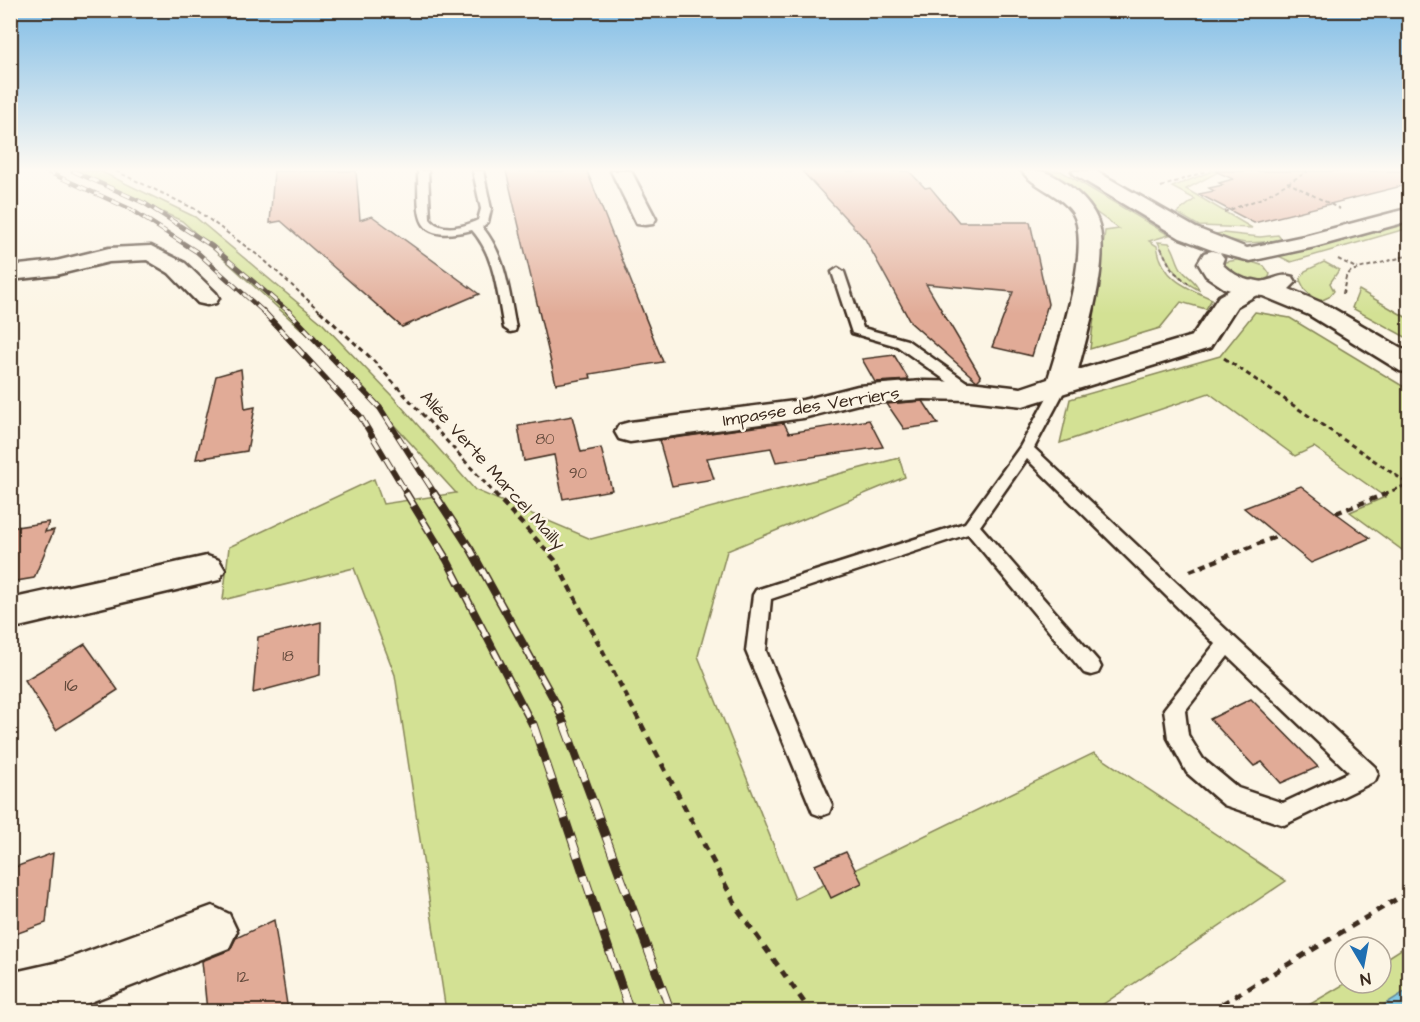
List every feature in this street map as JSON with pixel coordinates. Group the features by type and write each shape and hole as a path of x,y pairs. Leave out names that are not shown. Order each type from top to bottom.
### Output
{"street":[{"path":"1061,384 1092,251 1085,219"},
{"path":"1164,219 1188,233 1270,261 1272,282"},
{"path":"1228,290 1212,268 1210,263 1212,258 1226,252 1244,253 1307,242 1393,219"},
{"path":"1188,233 1212,258"},
{"path":"1228,290 1272,282 1410,233"},
{"path":"10,273 56,268 109,255 151,253 177,268 207,298"},
{"path":"1272,282 1410,365"},
{"path":"1201,342 1228,290"},
{"name":"Impasse des Verriers","path":"630,432 803,409 858,395 923,390 970,391 1023,397 1201,342"},
{"path":"10,614 207,570"},
{"path":"10,999 59,988 212,931"}],"lane":[{"path":"425,219 431,227 462,230 483,222 484,219"},
{"path":"475,226 483,234 492,250 510,328"},
{"path":"838,272 857,330 902,343 970,391"},
{"path":"821,806 756,651 762,595 971,527 1026,449 1061,384"},
{"path":"1026,449 1227,643 1244,660 1366,774 1284,814 1232,796 1195,766 1178,738 1174,709 1227,643"},
{"path":"971,527 1091,667"}],"path":[{"name":"Allée Verte Marcel Mailly","path":"208,219 263,259 371,358 555,560 740,911 811,1011"},
{"path":"1318,310 1339,302 1345,291 1346,277 1351,271 1410,255"},
{"path":"1201,342 1409,484"},
{"path":"1336,513 1409,484"},
{"path":"1180,574 1278,536"},
{"path":"1209,1011 1410,891"}],"green space":[{"path":"177,219 197,219 322,323 393,397 475,490 591,539 899,458 905,477 727,551 698,656 795,899 1094,753 1286,881 1093,1011 446,1011 395,675 354,568 223,600 229,547 374,479 383,504 456,493 332,357"},
{"path":"1105,219 1141,219 1169,235 1149,241 1157,246 1169,274 1192,290 1212,299 1206,309 1181,302 1160,328 1090,349 1105,231 1119,229"},
{"path":"1187,219 1236,219 1252,228 1199,226"},
{"path":"1399,219 1409,219 1409,228 1291,262 1274,254"},
{"path":"1223,233 1260,237 1278,235 1283,241 1245,243 1208,235"},
{"path":"1158,242 1169,243 1180,267 1199,290 1178,275"},
{"path":"1243,259 1264,266 1270,274 1269,277 1252,281 1224,268 1225,262"},
{"path":"1324,262 1339,270 1330,283 1334,291 1329,297 1318,302 1305,290 1300,280 1305,271"},
{"path":"1359,290 1409,319 1409,339 1352,308"},
{"path":"1255,312 1290,318 1409,390 1409,555 1350,512 1385,497 1314,447 1295,456 1209,393 1060,443 1070,399 1220,356"},
{"path":"1409,944 1409,1011 1297,1012 1333,991 1333,995 1393,995 1393,954"}],"water":[{"path":"1409,989 1409,1011 1374,1011"}],"building":[{"path":"270,219 376,219 479,294 402,327 281,221 270,223"},
{"path":"517,219 606,219 663,362 590,374 591,378 556,384"},
{"path":"846,219 956,219 959,222 1030,222 1048,304 1032,356 992,347 1013,292 926,284 981,377 977,381 911,323 865,239"},
{"path":"1246,219 1271,219 1254,223"},
{"path":"894,355 909,380 875,382 862,359"},
{"path":"241,369 245,409 255,407 247,451 196,459 216,376"},
{"path":"923,401 938,424 904,429 887,404"},
{"path":"572,416 581,452 601,448 612,490 563,499 554,455 524,461 518,426"},
{"path":"869,420 883,447 776,462 771,448 707,458 714,479 672,486 659,440 784,423 789,433"},
{"path":"1301,486 1370,538 1311,563 1244,508"},
{"path":"49,522 45,532 54,530 34,578 10,582 10,528"},
{"path":"321,622 320,675 253,693 258,637"},
{"path":"85,644 118,690 56,730 25,680"},
{"path":"1251,699 1318,767 1281,783 1262,762 1254,766 1210,719"},
{"path":"846,852 862,883 831,898 815,865"},
{"path":"53,853 46,923 10,936 10,869"},
{"path":"274,920 288,1011 207,1011 202,961 230,950 236,938"}],"railway":[{"path":"145,219 197,252 264,312"},
{"path":"169,219 212,246 289,313"},
{"path":"264,312 360,416 407,494"},
{"path":"289,313 380,408 435,494"},
{"path":"406,493 447,560 533,726"},
{"path":"434,493 471,550 557,705 565,726"},
{"path":"533,724 630,1012"},
{"path":"564,724 671,1012"}]}
